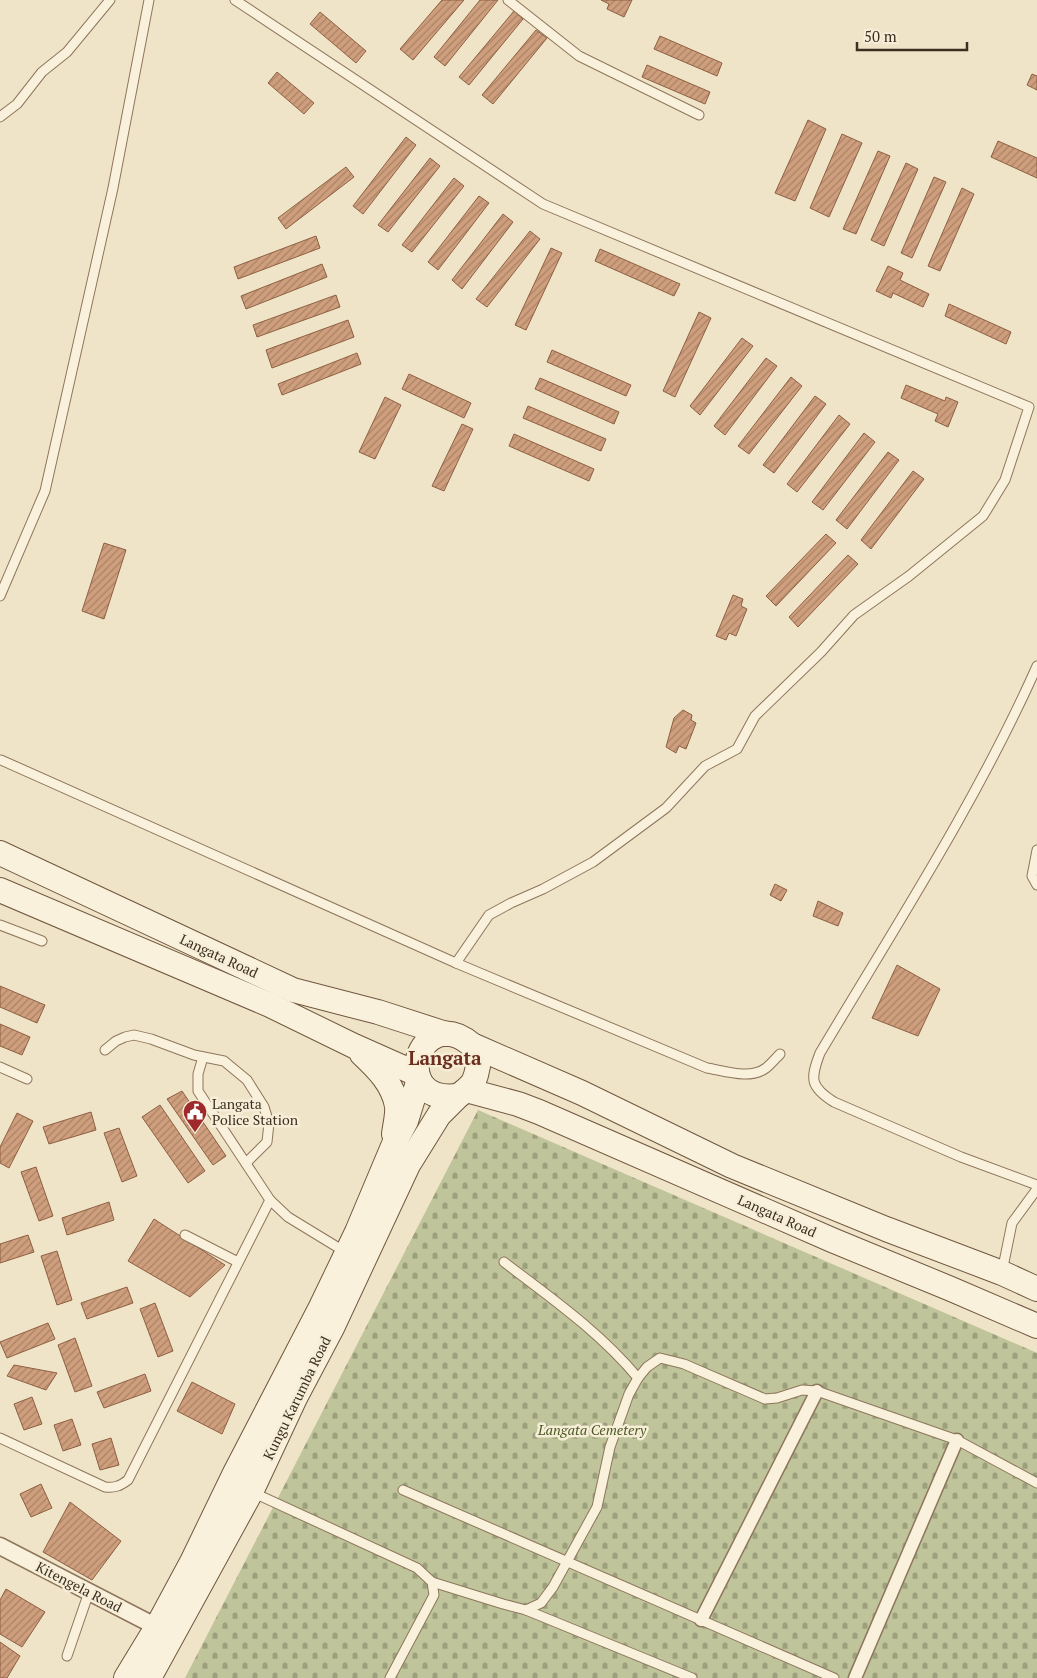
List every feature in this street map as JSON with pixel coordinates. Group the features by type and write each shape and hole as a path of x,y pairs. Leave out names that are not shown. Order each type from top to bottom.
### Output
{"main road":[{"name":"Langata Road","path":"0,853 293,990 378,1012 446,1034"},
{"name":"Langata Road","path":"0,890 270,1005 418,1077"},
{"path":"126,1678 157,1627 192,1562 347,1253 394,1144 406,1121 418,1077 416,1062 420,1052 426,1042 436,1036 446,1034 459,1035 472,1045 476,1057 476,1075 473,1083 462,1093 445,1097 435,1094 427,1089 418,1077"},
{"name":"Langata Road","path":"472,1045 582,1093 732,1166 886,1229 1002,1273 1037,1289"},
{"path":"354,1046 378,1070 390,1086 397,1107 394,1144"},
{"name":"Langata Road","path":"462,1093 518,1104 832,1240 951,1288 1037,1326"},
{"name":"Kungu Karumba Road","path":"149,1678 251,1492 295,1398 332,1328 408,1165 439,1115 462,1093"}],"street":[{"path":"702,1620 817,1391"},
{"path":"855,1678 957,1440"},
{"name":"Kitengela Road","path":"0,1546 157,1627"}],"lane":[{"path":"0,117 17,104 42,72 67,52 110,0"},
{"path":"0,596 45,491 113,188 149,0"},
{"path":"235,0 543,204 1029,407 1005,480 983,516 909,576 854,615 821,652 755,716 737,749 705,766 666,808 593,862 489,915 456,963"},
{"path":"508,0 579,56 699,115"},
{"path":"1002,1273 1012,1223 1037,1187 961,1158 834,1102 823,1095 812,1079 813,1070 820,1053 955,826 1021,702 1037,666"},
{"path":"1,760 456,963 708,1068 733,1073 753,1073 765,1069 780,1054"},
{"path":"1037,850 1032,876 1037,885"},
{"path":"0,926 42,941"},
{"path":"105,1050 116,1042 134,1035 203,1057 224,1061 247,1080 264,1107 269,1123 267,1142 246,1163"},
{"path":"203,1057 198,1074 198,1091 270,1200 288,1217 347,1253"},
{"path":"0,1067 27,1079"},
{"path":"0,1438 106,1487 120,1486 128,1480 270,1200"},
{"path":"185,1235 238,1262"},
{"path":"504,1262 596,1334 620,1356 638,1378"},
{"path":"526,1610 541,1603 568,1562 597,1507 610,1447 629,1394 647,1367 660,1358 684,1364 765,1399 777,1398 802,1390 817,1391 957,1440 1037,1483"},
{"path":"403,1490 834,1678"},
{"path":"251,1492 417,1568 432,1582 526,1610 692,1678"},
{"path":"390,1678 434,1595 432,1582"},
{"path":"67,1656 89,1592"}],"green space":[{"name":"Langata Cemetery","path":"478,1110 1037,1353 1037,1678 185,1678"}],"building":[{"path":"442,0 464,0 413,60 400,49"},
{"path":"480,0 498,0 445,66 434,57"},
{"path":"601,0 632,0 624,17 607,9 609,4"},
{"path":"514,11 523,19 469,85 459,77"},
{"path":"320,12 366,51 356,63 310,24"},
{"path":"536,30 547,38 493,104 482,95"},
{"path":"660,36 722,63 717,76 654,49"},
{"path":"647,65 710,92 705,104 642,77"},
{"path":"277,72 314,103 304,114 268,83"},
{"path":"1032,74 1037,76 1037,90 1027,85"},
{"path":"808,120 826,129 795,201 775,193"},
{"path":"842,134 862,143 829,217 810,208"},
{"path":"406,137 416,145 363,214 353,206"},
{"path":"998,141 1037,158 1037,178 991,157"},
{"path":"878,151 890,156 856,234 843,229"},
{"path":"430,158 440,166 388,232 378,225"},
{"path":"906,163 918,169 884,246 871,240"},
{"path":"346,167 354,177 286,229 278,218"},
{"path":"934,177 946,182 912,258 901,253"},
{"path":"454,178 464,186 412,252 402,245"},
{"path":"962,188 974,194 940,271 928,266"},
{"path":"479,196 489,203 438,270 428,262"},
{"path":"503,214 513,222 462,289 452,280"},
{"path":"530,231 540,239 487,307 476,299"},
{"path":"316,236 320,248 238,279 234,267"},
{"path":"551,248 562,253 526,330 515,325"},
{"path":"600,249 680,284 674,296 595,261"},
{"path":"322,264 327,277 246,309 241,296"},
{"path":"888,266 903,273 900,280 929,294 923,307 893,293 891,298 876,291"},
{"path":"336,295 340,307 257,337 253,325"},
{"path":"949,304 1011,332 1006,344 945,316"},
{"path":"699,312 711,318 675,397 663,391"},
{"path":"348,320 354,337 272,368 266,350"},
{"path":"742,338 753,346 700,415 690,406"},
{"path":"552,350 631,385 626,396 547,362"},
{"path":"357,353 361,364 282,395 278,384"},
{"path":"766,358 777,366 725,435 714,426"},
{"path":"409,374 471,403 464,418 402,389"},
{"path":"791,377 802,386 749,454 738,446"},
{"path":"540,378 619,412 614,424 535,389"},
{"path":"906,385 945,401 946,397 958,402 948,427 935,421 938,414 901,398"},
{"path":"815,396 826,404 774,473 763,465"},
{"path":"385,397 401,405 375,459 359,452"},
{"path":"528,406 606,439 601,451 523,418"},
{"path":"839,415 850,424 797,492 787,484"},
{"path":"462,424 473,429 444,491 432,486"},
{"path":"864,433 875,442 823,510 812,502"},
{"path":"514,434 594,469 589,481 509,446"},
{"path":"888,452 899,460 847,529 836,520"},
{"path":"913,471 924,479 871,549 861,540"},
{"path":"826,534 836,543 776,606 766,596"},
{"path":"104,543 126,550 104,619 82,611"},
{"path":"848,555 858,564 798,627 789,617"},
{"path":"733,595 743,599 741,606 747,609 736,636 729,633 726,640 716,636"},
{"path":"683,710 692,715 691,720 696,723 686,749 679,746 676,753 666,747 674,718"},
{"path":"775,884 787,890 781,901 770,895"},
{"path":"818,901 843,913 838,926 813,916"},
{"path":"897,965 940,989 918,1036 872,1018"},
{"path":"0,986 45,1005 37,1023 0,1007"},
{"path":"0,1024 30,1037 22,1055 0,1046"},
{"path":"182,1091 226,1156 213,1165 167,1099"},
{"path":"160,1105 205,1171 188,1183 142,1117"},
{"path":"91,1112 96,1130 49,1144 43,1127"},
{"path":"17,1113 33,1121 9,1168 0,1163 0,1147"},
{"path":"119,1128 137,1176 122,1182 104,1133"},
{"path":"36,1167 53,1216 39,1221 21,1172"},
{"path":"109,1202 114,1220 67,1235 62,1218"},
{"path":"154,1219 225,1265 190,1297 128,1261"},
{"path":"28,1235 34,1252 0,1263 0,1244"},
{"path":"57,1251 72,1300 57,1305 41,1256"},
{"path":"127,1287 133,1303 87,1319 81,1303"},
{"path":"155,1303 173,1351 158,1357 140,1309"},
{"path":"48,1323 55,1339 7,1358 0,1342"},
{"path":"75,1338 92,1386 75,1392 58,1345"},
{"path":"14,1365 57,1373 46,1390 7,1376"},
{"path":"145,1374 151,1391 104,1408 97,1392"},
{"path":"192,1382 235,1404 222,1434 177,1411"},
{"path":"32,1397 42,1424 24,1430 14,1404"},
{"path":"72,1419 81,1445 63,1451 54,1425"},
{"path":"111,1438 119,1465 100,1470 92,1444"},
{"path":"41,1484 52,1508 31,1517 20,1494"},
{"path":"70,1502 121,1541 92,1580 43,1552"},
{"path":"6,1589 45,1612 22,1647 0,1634 0,1600"},
{"path":"0,1642 20,1656 7,1678 0,1678"}],"place":[{"name":"Langata Police Station","path":"195,1133"}],"district":[{"name":"Langata","path":"445,1058"}]}
